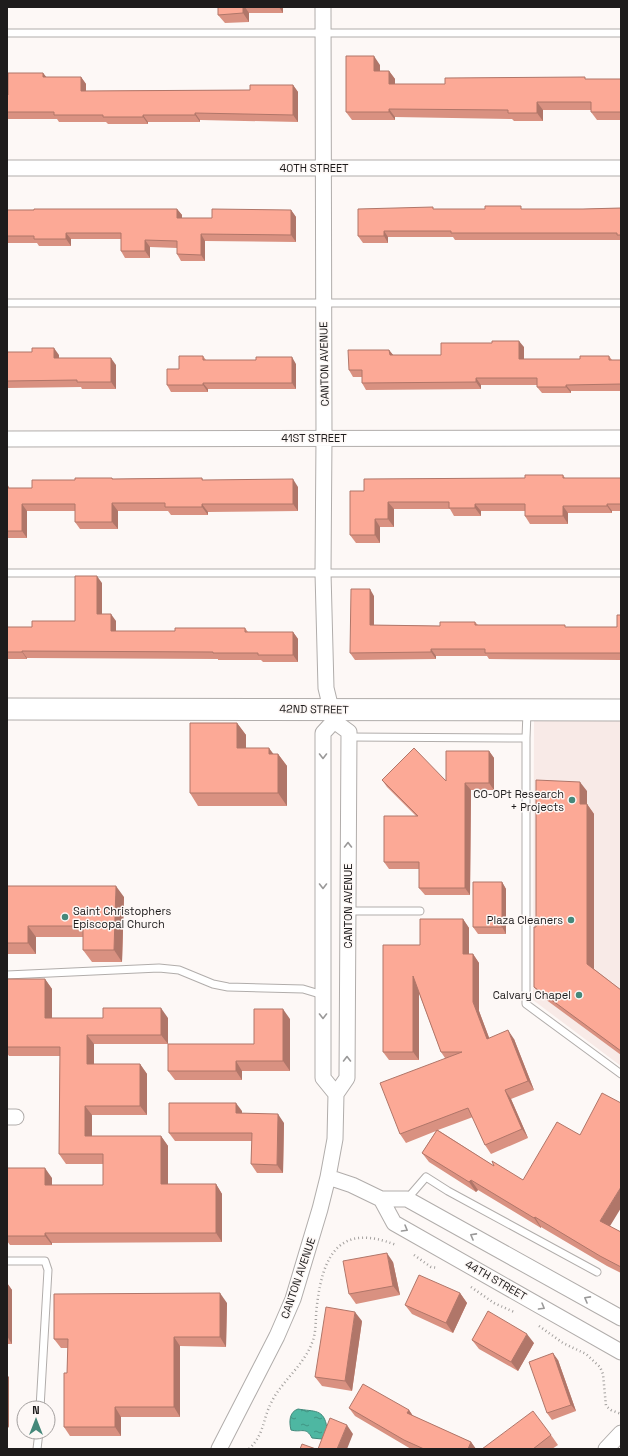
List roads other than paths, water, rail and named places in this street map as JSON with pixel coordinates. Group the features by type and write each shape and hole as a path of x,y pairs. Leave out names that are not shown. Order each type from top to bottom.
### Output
{"street":[{"name":"CANTON AVENUE","path":"323,7 323,573 326,688 333,715"},
{"name":"40TH STREET","path":"7,168 621,168"},
{"name":"41ST STREET","path":"7,439 621,438"},
{"name":"42ND STREET","path":"7,709 333,715 527,710 621,710"},
{"path":"336,1094 323,1078 323,733 333,715 349,732 349,737"},
{"name":"CANTON AVENUE","path":"220,1449 277,1336 293,1299 328,1177 335,1139 336,1094 347,1078 349,737"},
{"path":"323,995 347,995"},
{"path":"328,1177 352,1185 381,1199 407,1199 621,1318"},
{"name":"44TH STREET","path":"381,1199 394,1223 621,1352"},
{"path":"606,1449 621,1433"}],"lane":[{"path":"7,33 621,33"},
{"path":"7,303 621,303"},
{"path":"7,573 621,574"},
{"path":"527,710 526,1004 621,1074"},
{"path":"349,737 526,738"},
{"path":"348,911 420,911"},
{"path":"7,974 159,968 179,970 213,984 228,987 303,989 323,995"},
{"path":"407,1199 426,1177 448,1191 597,1272"},
{"path":"7,1261 45,1261 48,1270 40,1400"}],"water":[{"path":"298,1409 313,1411 321,1414 326,1422 327,1428 322,1439 312,1438 308,1432 305,1431 291,1430 291,1415"}],"place":[{"name":"CO-OPt Research + Projects","path":"572,800"},
{"name":"Saint Christophers Episcopal Church","path":"65,917"},
{"name":"Plaza Cleaners","path":"571,920"},
{"name":"Calvary Chapel","path":"579,995"}]}
